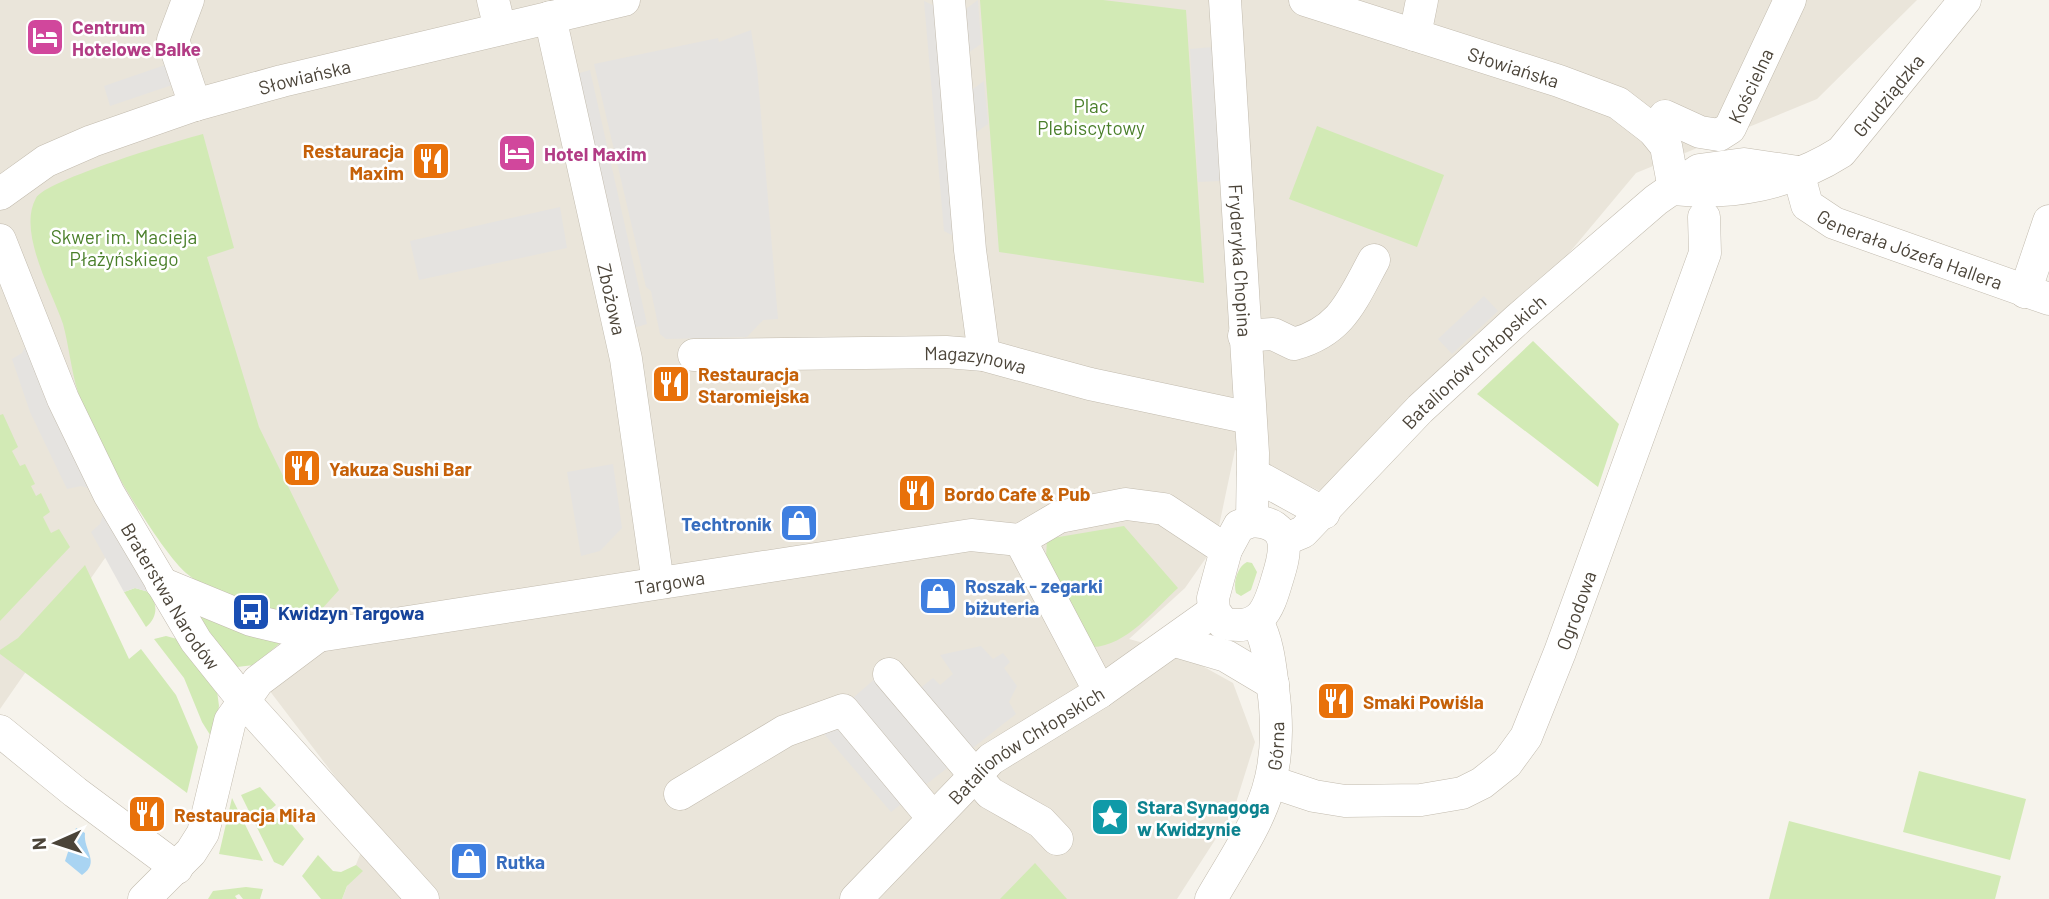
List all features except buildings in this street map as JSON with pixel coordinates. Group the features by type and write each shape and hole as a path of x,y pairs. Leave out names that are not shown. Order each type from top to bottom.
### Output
{"street":[{"path":"188,0 173,40 195,105"},
{"name":"Słowiańska","path":"0,194 46,161 92,141 195,105 496,15 550,17 624,0"},
{"path":"949,0 970,250 984,355"},
{"name":"Fryderyka Chopina","path":"1225,0 1253,474 1252,521"},
{"name":"Słowiańska","path":"1305,0 1618,103 1653,130 1667,146 1674,189"},
{"path":"1415,35 1422,0"},
{"name":"Kościelna","path":"1653,130 1665,116 1700,132 1719,135 1730,128 1790,0"},
{"name":"Grudziądzka","path":"1798,172 1815,168 1841,152 1965,0"},
{"name":"Zbożowa","path":"550,17 637,358 658,583"},
{"path":"1674,189 1705,193 1744,188 1769,184 1798,172"},
{"name":"Generała Józefa Hallera","path":"1798,172 1807,205 1833,223 2037,296"},
{"name":"Batalionów Chłopskich","path":"1284,540 1303,532 1324,513 1420,409 1491,343 1656,200 1674,189"},
{"name":"Ogrodowa","path":"1272,782 1314,796 1345,801 1421,800 1462,793 1482,783 1507,763 1526,737 1560,652 1705,253 1704,216"},
{"path":"2037,296 2049,221"},
{"name":"Braterstwa Narodów","path":"0,240 63,399 109,494 196,641 244,701 423,899"},
{"path":"1244,336 1273,334 1294,344 1319,338 1346,310 1374,260"},
{"name":"Magazynowa","path":"694,355 946,352 984,355 1090,384 1250,418"},
{"path":"1253,474 1324,513"},
{"path":"1100,692 1020,540 1059,517 1126,504 1164,509 1226,550"},
{"path":"1252,521 1264,522 1275,527 1284,540 1285,554 1269,608 1256,621 1239,627 1223,623 1214,611 1213,598 1226,550 1239,526 1252,521"},
{"name":"Targowa","path":"161,583 251,620 318,636 971,535 1020,540"},
{"name":"Batalionów Chłopskich","path":"856,899 974,774 992,759 1100,692 1214,611"},
{"name":"Górna","path":"1211,899 1258,818 1272,782 1278,745 1266,639 1256,621"},
{"name":"Targowa","path":"144,899 177,869 203,834 229,721 258,681 318,636"},
{"path":"1175,641 1226,656 1272,684"},
{"path":"889,674 990,793 1041,822 1057,839"},
{"path":"680,794 785,732 844,710 933,818"},
{"path":"0,731 177,869"}],"shaded area":[{"path":"0,0 1917,0 1817,99 1636,173 1549,277 1320,491 1235,450 1215,545 1185,588 1129,639 1179,653 1233,683 1255,742 1233,812 1177,899 342,899 372,825 250,665 153,489 0,709"},
{"path":"978,0 981,44 968,53 963,11"},
{"path":"924,1 943,10 964,242 944,231"},
{"path":"751,30 757,67 778,319 763,320 747,337 666,339 660,334 651,291 646,287 594,64 718,38 719,42"},
{"path":"1213,47 1220,181 1198,182 1190,49"},
{"path":"168,64 175,84 110,106 104,86"},
{"path":"590,70 647,324 630,329 573,75"},
{"path":"984,81 988,124 974,134 970,91"},
{"path":"560,207 567,248 419,280 410,241"},
{"path":"1484,296 1498,311 1452,354 1438,339"},
{"path":"28,342 91,489 81,486 67,489 30,412 12,359 22,353"},
{"path":"613,464 622,528 600,551 581,556 567,472"},
{"path":"103,515 149,592 135,588 124,592 91,532 100,524"},
{"path":"981,646 993,659 1003,653 1010,662 1004,668 1017,686 1009,702 1016,714 891,812 819,728 895,661 919,689 933,678 940,685 953,674 940,655"}],"green space":[{"name":"Plac Plebiscytowy","path":"980,0 1103,0 1186,10 1204,283 999,252"},
{"path":"1317,126 1444,175 1417,247 1289,199"},
{"name":"Skwer im. Macieja Płażyńskiego","path":"203,134 234,248 207,257 259,427 339,590 320,611 267,608 232,599 200,584 173,559 125,487 95,433 76,384 63,324 33,244 31,212 36,198 45,190 113,162"},
{"path":"1533,341 1619,424 1598,487 1477,394"},
{"path":"3,414 18,447 12,451 20,466 25,464 35,484 31,486 36,496 41,493 50,512 43,517 51,533 59,529 70,547 0,621 0,415"},
{"path":"1124,526 1178,588 1128,634 1105,645 1093,647 1046,558 1047,539"},
{"path":"1247,562 1252,563 1257,572 1251,590 1241,596 1236,593 1236,580 1238,571"},
{"path":"85,565 129,659 141,649 176,695 198,747 187,793 0,654 0,650 18,638"},
{"path":"135,588 149,592 154,601 155,615 146,627 124,592"},
{"path":"200,616 279,639 280,643 254,665 237,667 198,619"},
{"path":"166,636 177,639 217,691 219,706 212,738 202,722 184,678 154,639"},
{"path":"1919,771 2026,799 2010,860 1903,832"},
{"path":"260,787 276,805 270,810 278,819 284,815 304,839 283,866 274,862 241,795"},
{"path":"232,798 263,861 219,854"},
{"path":"1789,821 2001,876 1995,899 1769,899"},
{"path":"318,855 333,871 341,872 356,865 363,871 347,886 342,899 321,899 302,876"},
{"path":"1035,863 1067,899 1000,899"},
{"path":"246,887 263,889 260,899 243,899 239,894 235,896 237,899 208,899 213,891"}],"water":[{"path":"76,828 85,833 91,861 88,870 82,875 65,861"}],"place":[{"name":"Centrum Hotelowe Balke","path":"45,37"},
{"name":"Hotel Maxim","path":"517,153"},
{"name":"Restauracja Maxim","path":"431,161"},
{"name":"Restauracja Staromiejska","path":"671,384"},
{"name":"Yakuza Sushi Bar","path":"302,468"},
{"name":"Bordo Cafe & Pub","path":"917,493"},
{"name":"Techtronik","path":"799,523"},
{"name":"Roszak - zegarki biżuteria","path":"938,596"},
{"name":"Kwidzyn Targowa","path":"251,612"},
{"name":"Smaki Powiśla","path":"1336,701"},
{"name":"Restauracja Miła","path":"147,814"},
{"name":"Stara Synagoga w Kwidzynie","path":"1110,817"},
{"name":"Rutka","path":"469,861"}]}
